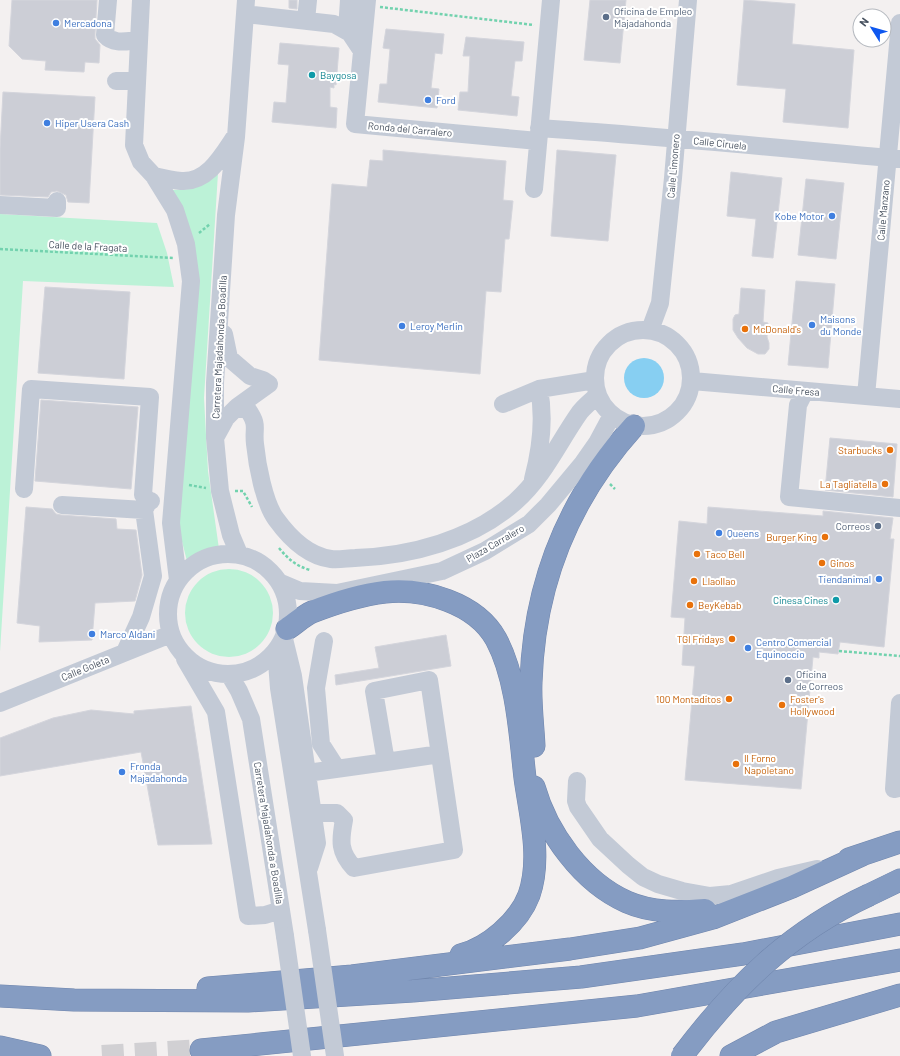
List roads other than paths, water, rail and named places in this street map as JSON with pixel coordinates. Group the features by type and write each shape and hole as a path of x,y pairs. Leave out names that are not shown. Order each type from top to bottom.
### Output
{"highway":[{"path":"552,829 534,749 530,683 535,626 557,544 582,494 618,443 634,426"},
{"path":"283,637 310,613 360,596 386,592 428,594 453,603 471,612 486,626 496,638 505,659 513,694 520,734 536,861 529,895 513,921 493,941 473,952 454,957 352,976"},
{"path":"337,593 360,596"},
{"path":"520,734 537,798 552,829 577,864 612,894 628,902 672,912 708,910 762,891 817,869 900,842"},
{"path":"74,1000 352,976 570,949 640,938 713,918 792,887 862,855"},
{"path":"682,1056 714,1014 774,954 838,909 900,880"},
{"path":"0,996 74,1000 248,1001 412,991 581,977 743,954 900,924"},
{"path":"201,1050 637,1006 900,960"},
{"path":"730,1056 776,1032 900,995"},
{"path":"748,1056 831,1016"},
{"path":"0,1047 40,1056"}],"street":[{"path":"108,0 105,35 110,41 118,42 139,40"},
{"path":"142,0 136,81 134,145 141,162 154,176 175,210 186,244 191,281 171,524 178,580"},
{"path":"306,20 308,0"},
{"path":"534,189 551,0"},
{"name":"Calle Limonero","path":"650,330 660,303 688,0"},
{"path":"347,30 356,18 360,4"},
{"name":"Ronda del Carralero","path":"360,4 362,52 355,124 539,134"},
{"path":"246,7 306,20 334,24 347,30 362,52"},
{"name":"Carretera Majadahonda a Boadilla","path":"239,554 231,534 220,491 215,438 215,383 226,215 236,137 246,7"},
{"name":"Calle Manzano","path":"866,396 894,159 900,23"},
{"path":"116,81 136,81"},
{"name":"Calle Ciruela","path":"539,134 676,138 894,159"},
{"path":"154,176 183,181 202,176 215,165 236,137"},
{"path":"0,206 57,208 57,201"},
{"path":"215,438 226,418 237,407 269,384 263,380 250,376 229,358 220,316"},
{"path":"237,407 248,410 255,420 255,443 262,484 275,518 294,541 312,552 331,559 369,558 419,550 457,538 487,523 515,502 531,486 552,459 596,388 599,360 610,342 622,334 635,330 650,330 664,334 676,342 685,353 691,366 692,381 685,402 679,411 666,421 651,426 634,426 622,422 603,406 596,388"},
{"name":"Calle Fresa","path":"692,381 897,399"},
{"path":"503,404 539,389 596,388"},
{"path":"24,489 31,389 150,397 143,495 147,506 153,576 141,617 125,652"},
{"path":"531,486 538,461 543,426 539,389"},
{"path":"805,390 798,405 790,498 900,508"},
{"name":"Plaza Carralero","path":"281,583 300,592 337,593 442,571 485,552 529,524 548,504 583,463 597,443 612,415"},
{"path":"62,505 147,506 173,503"},
{"path":"281,910 265,915 248,916 216,712 171,634 168,616 170,597 178,580 190,567 204,558 221,553 239,554 252,558 263,564 281,583 287,598 289,614 277,662 279,688 335,1056"},
{"name":"Calle Goleta","path":"0,703 171,634"},
{"path":"181,652 191,662 202,669 215,673 229,674 244,672 258,666 270,657 283,637"},
{"path":"283,637 293,676 317,843 308,872"},
{"path":"324,641 316,688 321,744 337,769"},
{"name":"Carretera Majadahonda a Boadilla","path":"229,674 240,691 251,719 302,1056"},
{"path":"313,813 337,813 344,820 341,836 344,857 354,868 454,850 429,680 374,691 386,762"},
{"path":"900,703 894,789 900,788"},
{"path":"307,773 440,754"},
{"path":"577,780 576,801 578,808 600,839 643,877 658,884 682,891 710,896 731,894 778,878 817,869"}],"water":[{"path":"648,358 655,361 661,367 664,378 663,386 655,395 648,398 640,398 633,395 625,386 624,374 627,367 636,359"}],"tunnel":[{"path":"102,1056 201,1050"}],"place":[{"name":"Oficina de Empleo Majadahonda","path":"606,17"},
{"name":"Mercadona","path":"56,23"},
{"name":"Baygosa","path":"312,75"},
{"name":"Ford","path":"428,100"},
{"name":"Hiper Usera Cash","path":"47,123"},
{"name":"Kobe Motor","path":"832,216"},
{"name":"Maisons du Monde","path":"812,325"},
{"name":"Leroy Merlin","path":"402,326"},
{"name":"McDonald's","path":"745,329"},
{"name":"Starbucks","path":"890,450"},
{"name":"La Tagliatella","path":"885,484"},
{"name":"Correos","path":"878,526"},
{"name":"Queens","path":"719,533"},
{"name":"Burger King","path":"825,537"},
{"name":"Taco Bell","path":"697,554"},
{"name":"Ginos","path":"822,563"},
{"name":"Tiendanimal","path":"879,579"},
{"name":"Llaollao","path":"694,581"},
{"name":"Cinesa Cines","path":"836,600"},
{"name":"BeyKebab","path":"690,605"},
{"name":"Marco Aldani","path":"92,634"},
{"name":"TGI Fridays","path":"732,639"},
{"name":"Centro Comercial Equinoccio","path":"748,648"},
{"name":"Oficina de Correos","path":"788,680"},
{"name":"100 Montaditos","path":"729,699"},
{"name":"Foster's Hollywood","path":"782,705"},
{"name":"Il Forno Napoletano","path":"736,764"},
{"name":"Fronda Majadahonda","path":"122,772"}]}
